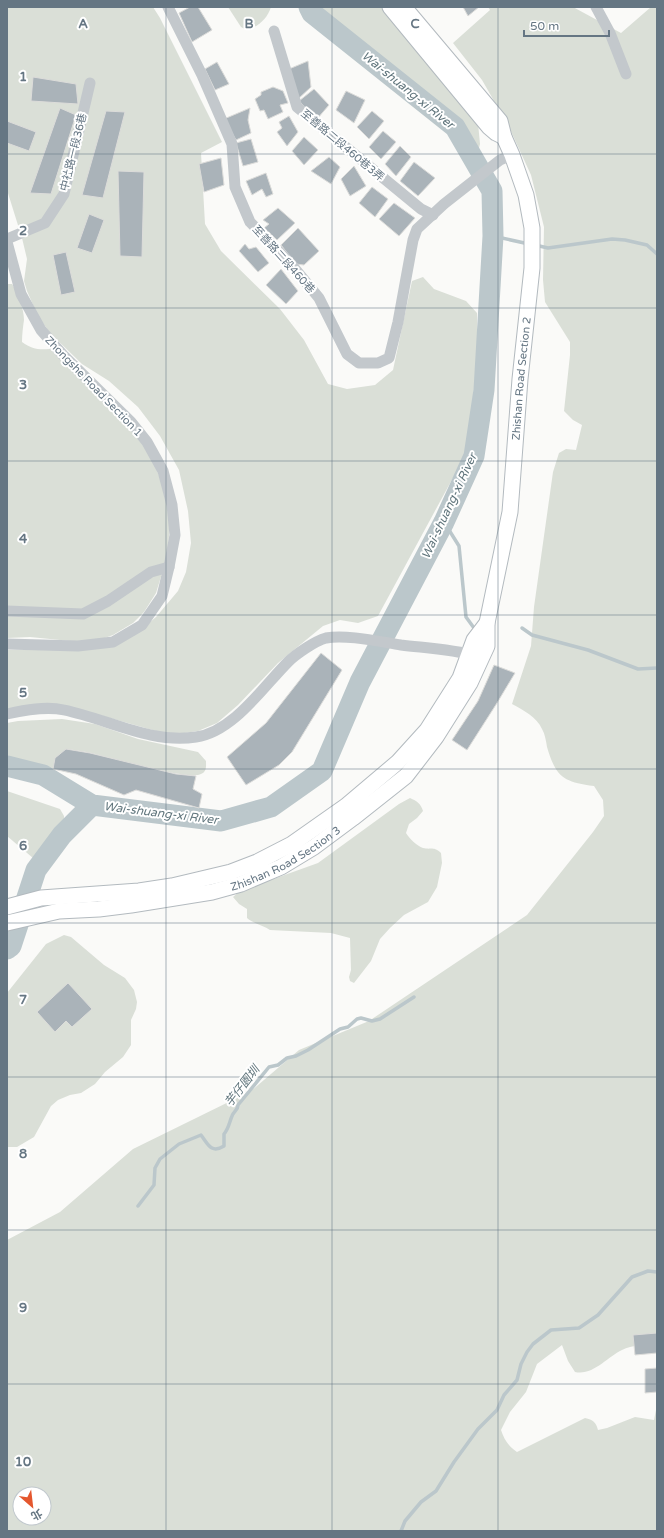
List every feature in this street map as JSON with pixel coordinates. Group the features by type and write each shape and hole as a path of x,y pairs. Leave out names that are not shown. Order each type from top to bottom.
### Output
{"street":[{"name":"至善路二段460巷","path":"168,7 202,75 232,144 235,187 250,222 291,264 319,298 347,354 358,363 378,363 389,358 417,229 444,204 506,158"},
{"path":"390,7 489,127 504,137"},
{"name":"Zhishan Road Section 2","path":"404,7 500,121 504,137 506,158 526,195 532,228 532,268 520,379 510,512 487,623 474,640 469,654"},
{"path":"596,7 610,33 626,74"},
{"name":"至善路二段460巷3弄","path":"274,31 297,107 421,209 433,215"},
{"name":"中社路一段36巷","path":"7,241 45,223 64,194 90,83"},
{"name":"Zhongshe Road Section 1","path":"7,241 21,294 41,330 63,355 131,422 147,442 163,471 172,505 175,535 162,596 142,625 113,642 78,646 7,644"},
{"path":"7,611 83,614 108,601 151,572 169,567"},
{"path":"7,714 30,710 62,710 94,717 148,735 173,739 198,737 220,728 243,711 289,661 306,648 326,638 347,638 469,654"},
{"name":"Zhishan Road Section 3","path":"9,914 41,898 105,894 172,886 231,872 257,862 292,844 346,806 398,762 427,730 460,678 469,654"},
{"name":"Zhishan Road Section 3","path":"9,914 42,914 59,911 131,906 212,892 241,884 281,867 314,847 406,776 436,737 470,683 469,654"}],"shaded area":[{"path":"7,7 153,7 160,18 222,142 201,153 205,224 221,251 280,309 304,340 328,384 347,389 375,385 393,370 412,281 423,277 434,289 466,301 477,313 477,357 468,450 378,616 358,623 340,620 323,626 278,663 238,705 217,723 198,731 170,735 64,705 7,709 7,650 83,649 141,630 156,617 178,591 186,572 191,543 188,511 179,470 160,436 138,407 109,381 82,364 50,333 38,316 27,291 24,281 27,259 7,190"},
{"path":"228,7 271,7 262,22 247,30 241,27"},
{"path":"319,7 381,7 478,123 479,148 475,149 472,146 462,125"},
{"path":"488,7 573,7 621,33 651,7 657,7 657,1343 626,1348 616,1353 594,1369 582,1372 575,1372 568,1361 562,1345 537,1364 526,1392 510,1412 501,1430 507,1442 517,1452 585,1418 594,1422 598,1430 635,1417 654,1420 657,1405 657,1531 7,1531 7,1240 60,1212 133,1149 251,1091 299,1050 369,1021 527,915 604,816 603,800 594,786 568,780 562,776 550,757 544,733 540,725 529,714 512,704 531,646 534,607 553,472 559,453 566,449 576,450 582,425 573,420 564,411 570,342 545,302 543,280 544,227 531,175 509,127 482,80 453,43 490,10"},
{"path":"7,284 12,284 22,306 24,320 22,342 35,348 50,349 143,442 155,465 166,495 170,526 167,557 156,593 144,612 133,623 113,635 102,639 80,642 30,637 7,638"},
{"path":"62,719 95,724 138,739 198,752 206,761 205,770 201,774 181,774 148,768 88,752 66,749 55,758 53,769 39,770 21,764 7,764 7,723"},
{"path":"7,791 60,809 64,816 64,824 38,859 33,858 7,836"},
{"path":"410,798 415,800 421,806 423,811 409,824 406,833 413,842 421,847 426,849 434,849 441,853 442,863 437,887 428,902 404,915 380,939 371,961 354,983 350,981 349,977 351,970 350,938 331,933 270,930 247,918 247,909 239,904 233,897 240,891 318,863 399,804"},
{"path":"64,935 71,937 104,965 125,978 134,990 137,1002 136,1009 131,1020 131,1045 123,1057 105,1072 95,1084 81,1093 70,1095 58,1100 51,1106 34,1137 17,1147 7,1147 7,993 46,944"}],"building":[{"path":"190,7 198,7 212,30 192,42 179,13"},
{"path":"463,7 479,7 468,16"},
{"path":"308,61 311,87 297,100 289,69"},
{"path":"217,62 229,84 215,90 205,69"},
{"path":"33,77 76,84 78,104 31,101"},
{"path":"273,87 283,91 288,103 280,105 283,112 268,119 264,110 260,111 255,99 261,95 261,92"},
{"path":"314,89 329,105 317,119 299,101"},
{"path":"346,91 365,100 354,123 336,110"},
{"path":"60,108 76,115 51,194 30,193"},
{"path":"250,108 248,120 251,133 236,140 224,119"},
{"path":"106,111 125,112 103,198 82,195"},
{"path":"372,111 384,121 369,139 357,127"},
{"path":"289,116 298,132 287,146 277,132 282,128 279,122"},
{"path":"7,121 36,132 29,151 7,143"},
{"path":"383,131 396,142 381,159 369,147"},
{"path":"304,137 318,150 304,165 292,151"},
{"path":"251,139 258,162 243,166 236,143"},
{"path":"400,146 411,157 396,176 385,164"},
{"path":"329,157 340,167 331,184 311,171"},
{"path":"221,158 224,185 204,192 199,164"},
{"path":"414,162 435,178 418,196 400,181"},
{"path":"354,166 366,186 350,196 341,179"},
{"path":"118,171 144,172 142,257 120,256"},
{"path":"266,173 273,194 266,197 262,189 252,195 246,181"},
{"path":"372,187 388,199 375,217 359,203"},
{"path":"394,203 415,218 399,236 379,219"},
{"path":"278,208 295,223 277,240 264,228 269,224 263,220"},
{"path":"89,214 104,220 92,253 77,248"},
{"path":"298,228 319,251 304,265 296,264 281,245"},
{"path":"245,244 249,249 256,247 269,263 258,272 239,251"},
{"path":"66,252 75,292 61,295 53,255"},
{"path":"281,269 298,291 286,304 266,285"},
{"path":"321,653 342,670 292,752 279,765 246,785 227,757 266,723"},
{"path":"494,665 515,673 467,750 452,740 478,701"},
{"path":"66,749 90,753 176,774 196,776 193,789 202,794 199,808 136,790 124,795 76,774 53,769 55,758"},
{"path":"68,983 92,1009 72,1027 66,1021 55,1032 37,1012"},
{"path":"657,1333 657,1353 635,1355 633,1335"},
{"path":"657,1368 657,1392 645,1393 645,1369"}],"waterway":[{"name":"Wai-shuang-xi River","path":"7,766 43,775 92,805 221,821 271,807 322,771 360,682 444,522 474,456 484,390 493,236 492,191 455,127 312,13 309,7"},
{"path":"493,236 529,244"},
{"path":"535,245 548,248 612,239 625,240 647,245 657,254"},
{"path":"444,522 459,546 466,617 474,628"},
{"path":"522,628 532,635 588,650 638,669 657,668"},
{"path":"7,949 11,946 36,870 62,835 92,805"},
{"name":"芋仔園圳","path":"138,1206 154,1185 155,1168 160,1159 179,1144 201,1135 210,1147 216,1149 224,1146 224,1134 238,1105 269,1067 278,1065 287,1058 296,1056 308,1050 340,1029 348,1027 357,1019 361,1018 372,1021 380,1019 414,997"},
{"path":"401,1531 405,1521 421,1502 436,1491 454,1462 478,1429 497,1410 504,1395 517,1380 521,1364 533,1344 551,1330 579,1328 598,1315 632,1277 648,1271 657,1272"}]}
